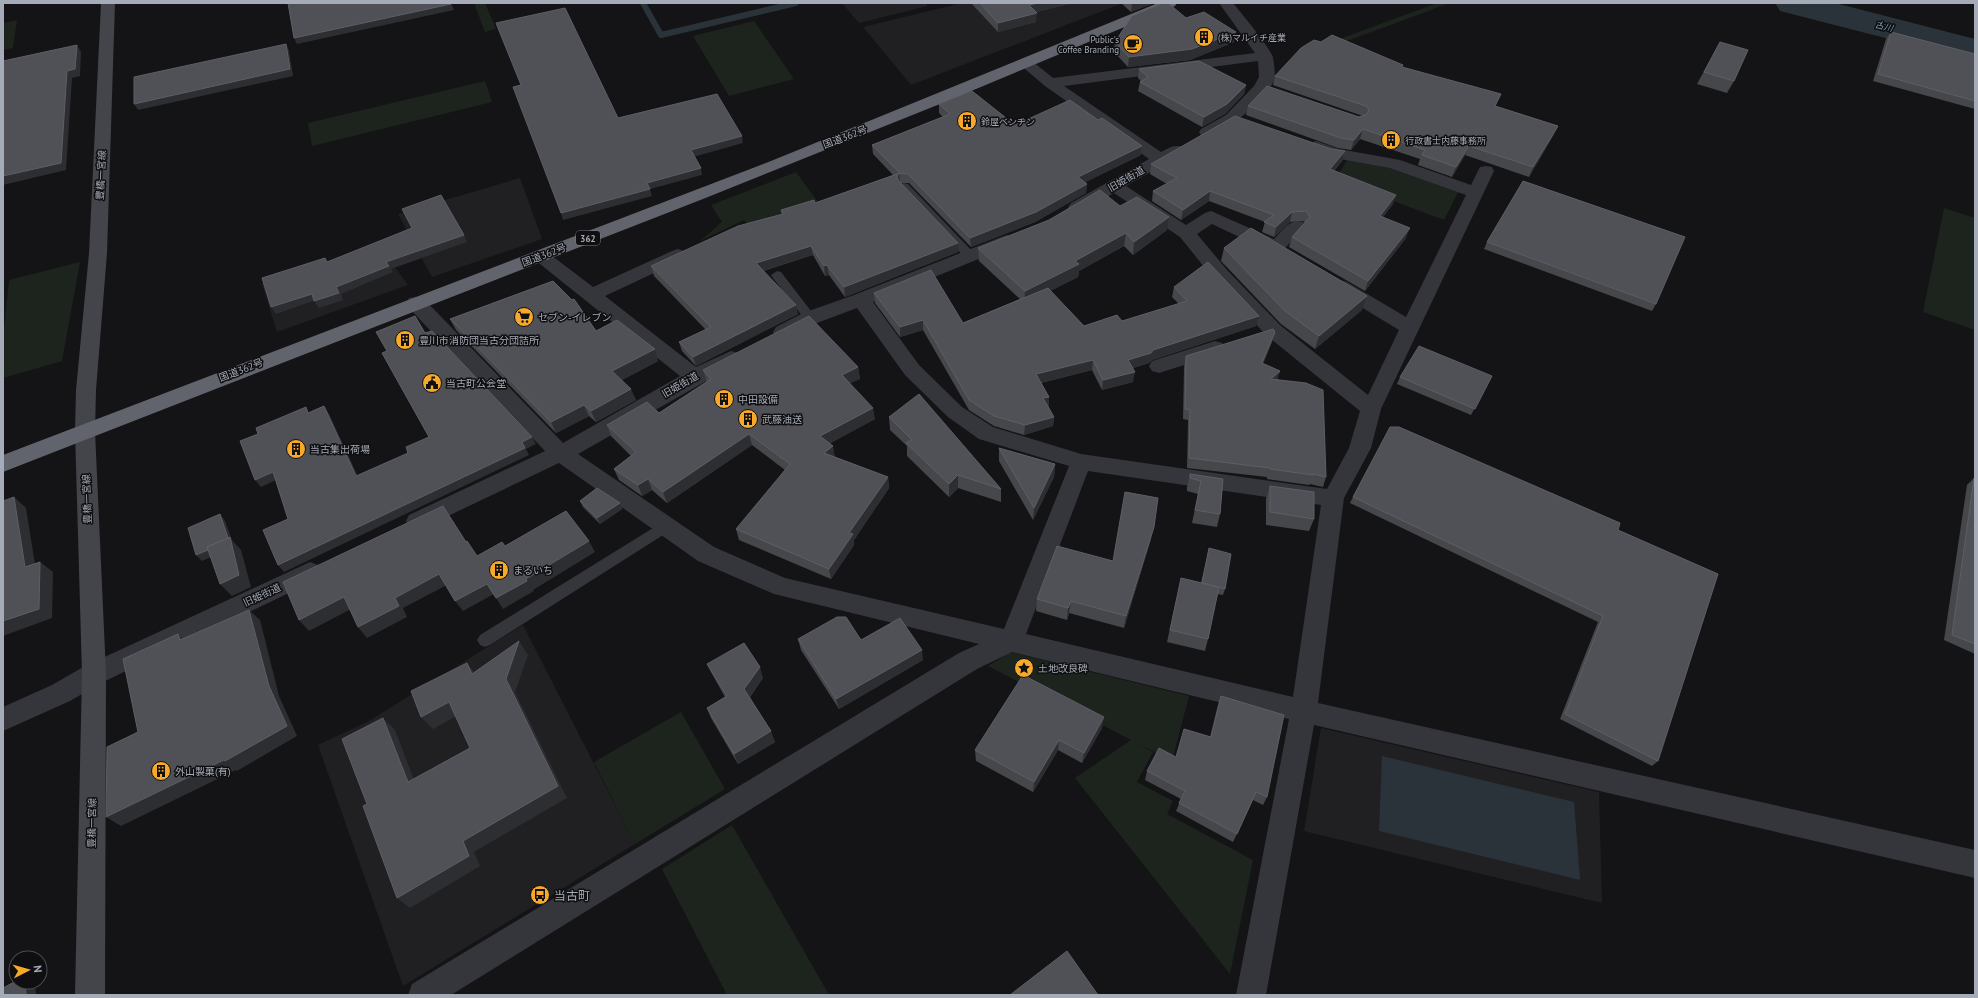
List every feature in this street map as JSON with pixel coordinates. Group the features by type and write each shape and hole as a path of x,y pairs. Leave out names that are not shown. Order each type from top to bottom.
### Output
{"highway":[{"name":"国道362号","path":"3,464 416,303 541,256 1027,64 1170,3"}],"main road":[{"name":"豊橋一宮線","path":"90,995 94,674 85,431 86,390 98,253 108,3"}],"street":[{"path":"1050,83 1265,56 1226,3"},
{"name":"旧姫街道","path":"1061,216 1160,159 1239,121 1268,91 1265,56"},
{"path":"1027,64 1050,83 1160,159"},
{"path":"1298,140 1335,153 1394,164 1476,193"},
{"path":"1252,995 1309,681 1333,498 1360,448 1371,409 1486,171"},
{"path":"1114,186 1186,233 1220,274 1274,330 1371,409"},
{"path":"1186,233 1210,217 1259,238 1282,252 1297,226"},
{"path":"769,339 810,318 861,300 1027,233"},
{"path":"592,295 691,249"},
{"path":"541,256 695,377"},
{"path":"1322,276 1410,328"},
{"path":"861,300 912,370 955,412 986,433 1081,462 1333,498"},
{"path":"416,303 560,453 706,554 782,586 1303,711 1975,864"},
{"path":"1252,337 1274,330"},
{"path":"1159,366 1230,344"},
{"name":"旧姫街道","path":"402,528 582,443 695,377 749,349"},
{"path":"423,995 968,661 1011,641 1081,462"},
{"name":"旧姫街道","path":"3,719 61,693 94,674 330,563"}],"lane":[{"path":"904,186 970,256"},
{"path":"778,275 810,318"},
{"path":"485,640 666,526"}],"shaded area":[{"path":"474,3 485,3 496,29 485,32"},
{"path":"842,3 925,3 928,6 859,23"},
{"path":"962,3 1123,3 911,85 863,27"},
{"path":"1437,3 1450,3 1336,45 1329,43"},
{"path":"17,20 13,48 3,50 3,23"},
{"path":"754,21 794,79 729,96 693,36"},
{"path":"485,81 492,102 312,146 308,123"},
{"path":"1348,159 1393,168 1458,192 1444,220 1335,179"},
{"path":"796,172 821,206 751,227 744,220 700,241 722,222 711,205"},
{"path":"520,178 542,239 432,277 398,214"},
{"path":"1944,208 1975,218 1975,330 1923,312"},
{"path":"379,245 408,285 277,332 262,284"},
{"path":"80,262 62,361 3,378 3,339 9,280"},
{"path":"523,625 635,844 403,986 318,745 369,721"},
{"path":"1010,652 1189,696 1172,761 1133,741 1153,752 1137,782 1173,801 1167,814 1253,860 1230,974 1075,778 1131,740 988,666"},
{"path":"681,712 725,789 635,844 594,762"},
{"path":"1321,728 1599,792 1602,903 1304,831"},
{"path":"1382,756 1574,802 1580,880 1379,831"},
{"path":"732,825 829,995 727,995 662,869"}],"building":[{"path":"288,3 451,3 451,4 294,38"},
{"path":"980,3 1038,3 1029,5 1037,13 998,23"},
{"path":"1163,3 1168,3 1186,18 1204,12 1236,32 1192,49 1129,57 1115,42 1132,16"},
{"path":"565,8 618,118 717,94 742,136 691,150 701,168 647,183 650,189 561,213 513,87 521,85 496,23"},
{"path":"1891,32 1975,54 1975,101 1878,74"},
{"path":"1332,35 1403,65 1402,67 1501,94 1495,106 1558,126 1533,167 1469,146 1456,167 1422,155 1425,150 1363,129 1354,140 1341,138 1248,106 1267,86 1359,117 1367,114 1369,110 1366,106 1275,76 1301,48 1314,40 1321,42"},
{"path":"1720,42 1748,50 1734,81 1704,72"},
{"path":"286,44 290,69 134,104 134,77"},
{"path":"77,45 75,69 67,71 61,163 3,176 3,61"},
{"path":"1199,61 1246,85 1227,104 1204,117 1140,82 1148,77 1139,69"},
{"path":"972,91 1015,125 1070,100 1098,120 1102,118 1142,146 1078,177 1087,184 1036,212 970,238 908,174 900,173 872,145 950,114 939,104"},
{"path":"1235,116 1331,149 1345,151 1330,169 1396,195 1380,216 1410,228 1368,281 1292,237 1310,217 1306,211 1292,212 1276,227 1264,222 1274,215 1210,191 1183,210 1153,191 1177,178 1151,164"},
{"path":"899,173 897,176 898,180 958,243 844,287 827,265 824,266 811,246 756,263 796,305 693,357 679,342 711,327 651,266 738,226 783,214 781,210 814,200 815,203"},
{"path":"1523,181 1685,237 1656,304 1487,242"},
{"path":"1100,190 1120,206 1137,197 1169,217 1134,242 1126,233 1075,261 1079,264 1025,291 978,248 1049,220"},
{"path":"441,195 464,235 386,262 389,266 336,287 339,293 314,301 312,294 271,307 262,278 325,258 327,262 412,228 402,209"},
{"path":"1251,228 1367,296 1319,336 1285,311 1224,248"},
{"path":"1208,262 1259,316 1153,350 1151,353 1128,360 1135,372 1103,380 1093,360 1036,374 1049,397 1043,398 1054,417 1025,425 994,416 969,400 923,320 900,327 874,293 931,270 963,323 1048,288 1084,326 1117,315 1122,321 1187,301 1174,287"},
{"path":"553,281 572,300 574,299 596,331 617,320 655,349 612,371 631,389 591,411 584,405 551,422 450,319"},
{"path":"415,316 425,333 432,331 532,437 522,442 525,448 278,565 263,530 288,519 273,472 255,480 240,441 258,434 256,428 306,407 308,413 324,406 356,476 408,453 406,447 429,437 382,353 387,351 376,332"},
{"path":"809,316 858,367 842,375 873,408 820,436 833,446 824,453 888,477 849,533 853,534 829,569 736,529 790,464 749,434 663,492 648,479 638,485 614,469 636,452 607,425 647,402 659,413 711,379 703,370"},
{"path":"1273,329 1275,332 1262,363 1280,371 1271,379 1306,383 1323,390 1326,477 1270,468 1189,458 1190,410 1185,409 1186,356"},
{"path":"1419,346 1492,376 1475,409 1400,377"},
{"path":"919,394 1001,489 958,475 949,484 906,443 912,440 889,417"},
{"path":"1390,427 1399,427 1620,523 1618,530 1718,574 1658,761 1565,714 1603,616 1353,497"},
{"path":"999,448 1055,464 1034,508"},
{"path":"1190,474 1223,479 1220,514 1195,510 1201,481 1190,478"},
{"path":"1974,478 1975,479 1975,644 1952,635"},
{"path":"1270,486 1314,492 1314,519 1270,512"},
{"path":"597,488 620,503 597,518 580,501"},
{"path":"1125,492 1158,498 1154,527 1126,616 1071,601 1068,608 1037,599 1057,546 1113,561"},
{"path":"14,497 25,567 40,562 39,609 3,621 3,501"},
{"path":"443,506 466,542 467,541 477,556 502,542 505,546 566,511 589,541 526,579 527,581 496,598 487,584 455,601 439,574 395,598 399,606 358,627 344,597 299,620 283,582"},
{"path":"220,514 228,538 207,547 208,550 196,555 188,528"},
{"path":"230,537 239,575 220,584 207,547"},
{"path":"1209,548 1231,554 1225,589 1202,583"},
{"path":"1181,578 1219,587 1208,639 1170,630"},
{"path":"249,610 269,686 287,726 225,761 224,760 106,817 107,747 138,732 123,659 178,634 180,640"},
{"path":"837,617 846,617 861,640 900,618 922,650 836,699 798,639"},
{"path":"519,641 506,679 558,786 463,841 469,856 397,898 363,806 367,804 342,739 383,718 408,782 470,748 449,702 421,717 411,691 467,663 472,674"},
{"path":"744,643 760,667 744,689 771,731 734,754 707,708 727,696 707,664"},
{"path":"1023,675 1104,717 1084,753 1059,740 1034,782 975,750"},
{"path":"1221,696 1284,715 1267,797 1256,792 1237,834 1179,803 1185,791 1147,771 1159,748 1176,757 1184,729 1211,737"},
{"path":"1067,951 1098,995 1010,995"},
{"path":"8,985 8,990 26,990 26,995 3,995 3,988"}],"waterway":[{"path":"643,3 661,35 796,3"},
{"name":"古川","path":"1793,3 1975,50"}],"place":[{"name":"(株)マルイチ産業","path":"1204,37"},
{"name":"Public's Coffee Branding","path":"1133,44"},
{"name":"鈴屋ベンヂン","path":"967,121"},
{"name":"行政書士内藤事務所","path":"1391,140"},
{"name":"セブン-イレブン","path":"524,317"},
{"name":"豊川市消防団当古分団詰所","path":"405,340"},
{"name":"当古町公会堂","path":"432,383"},
{"name":"中田設備","path":"724,399"},
{"name":"武藤油送","path":"748,419"},
{"name":"当古集出荷場","path":"296,449"},
{"name":"まるいち","path":"499,570"},
{"name":"土地改良碑","path":"1024,668"},
{"name":"外山製菓(有)","path":"161,771"},
{"name":"当古町","path":"540,895"}]}
